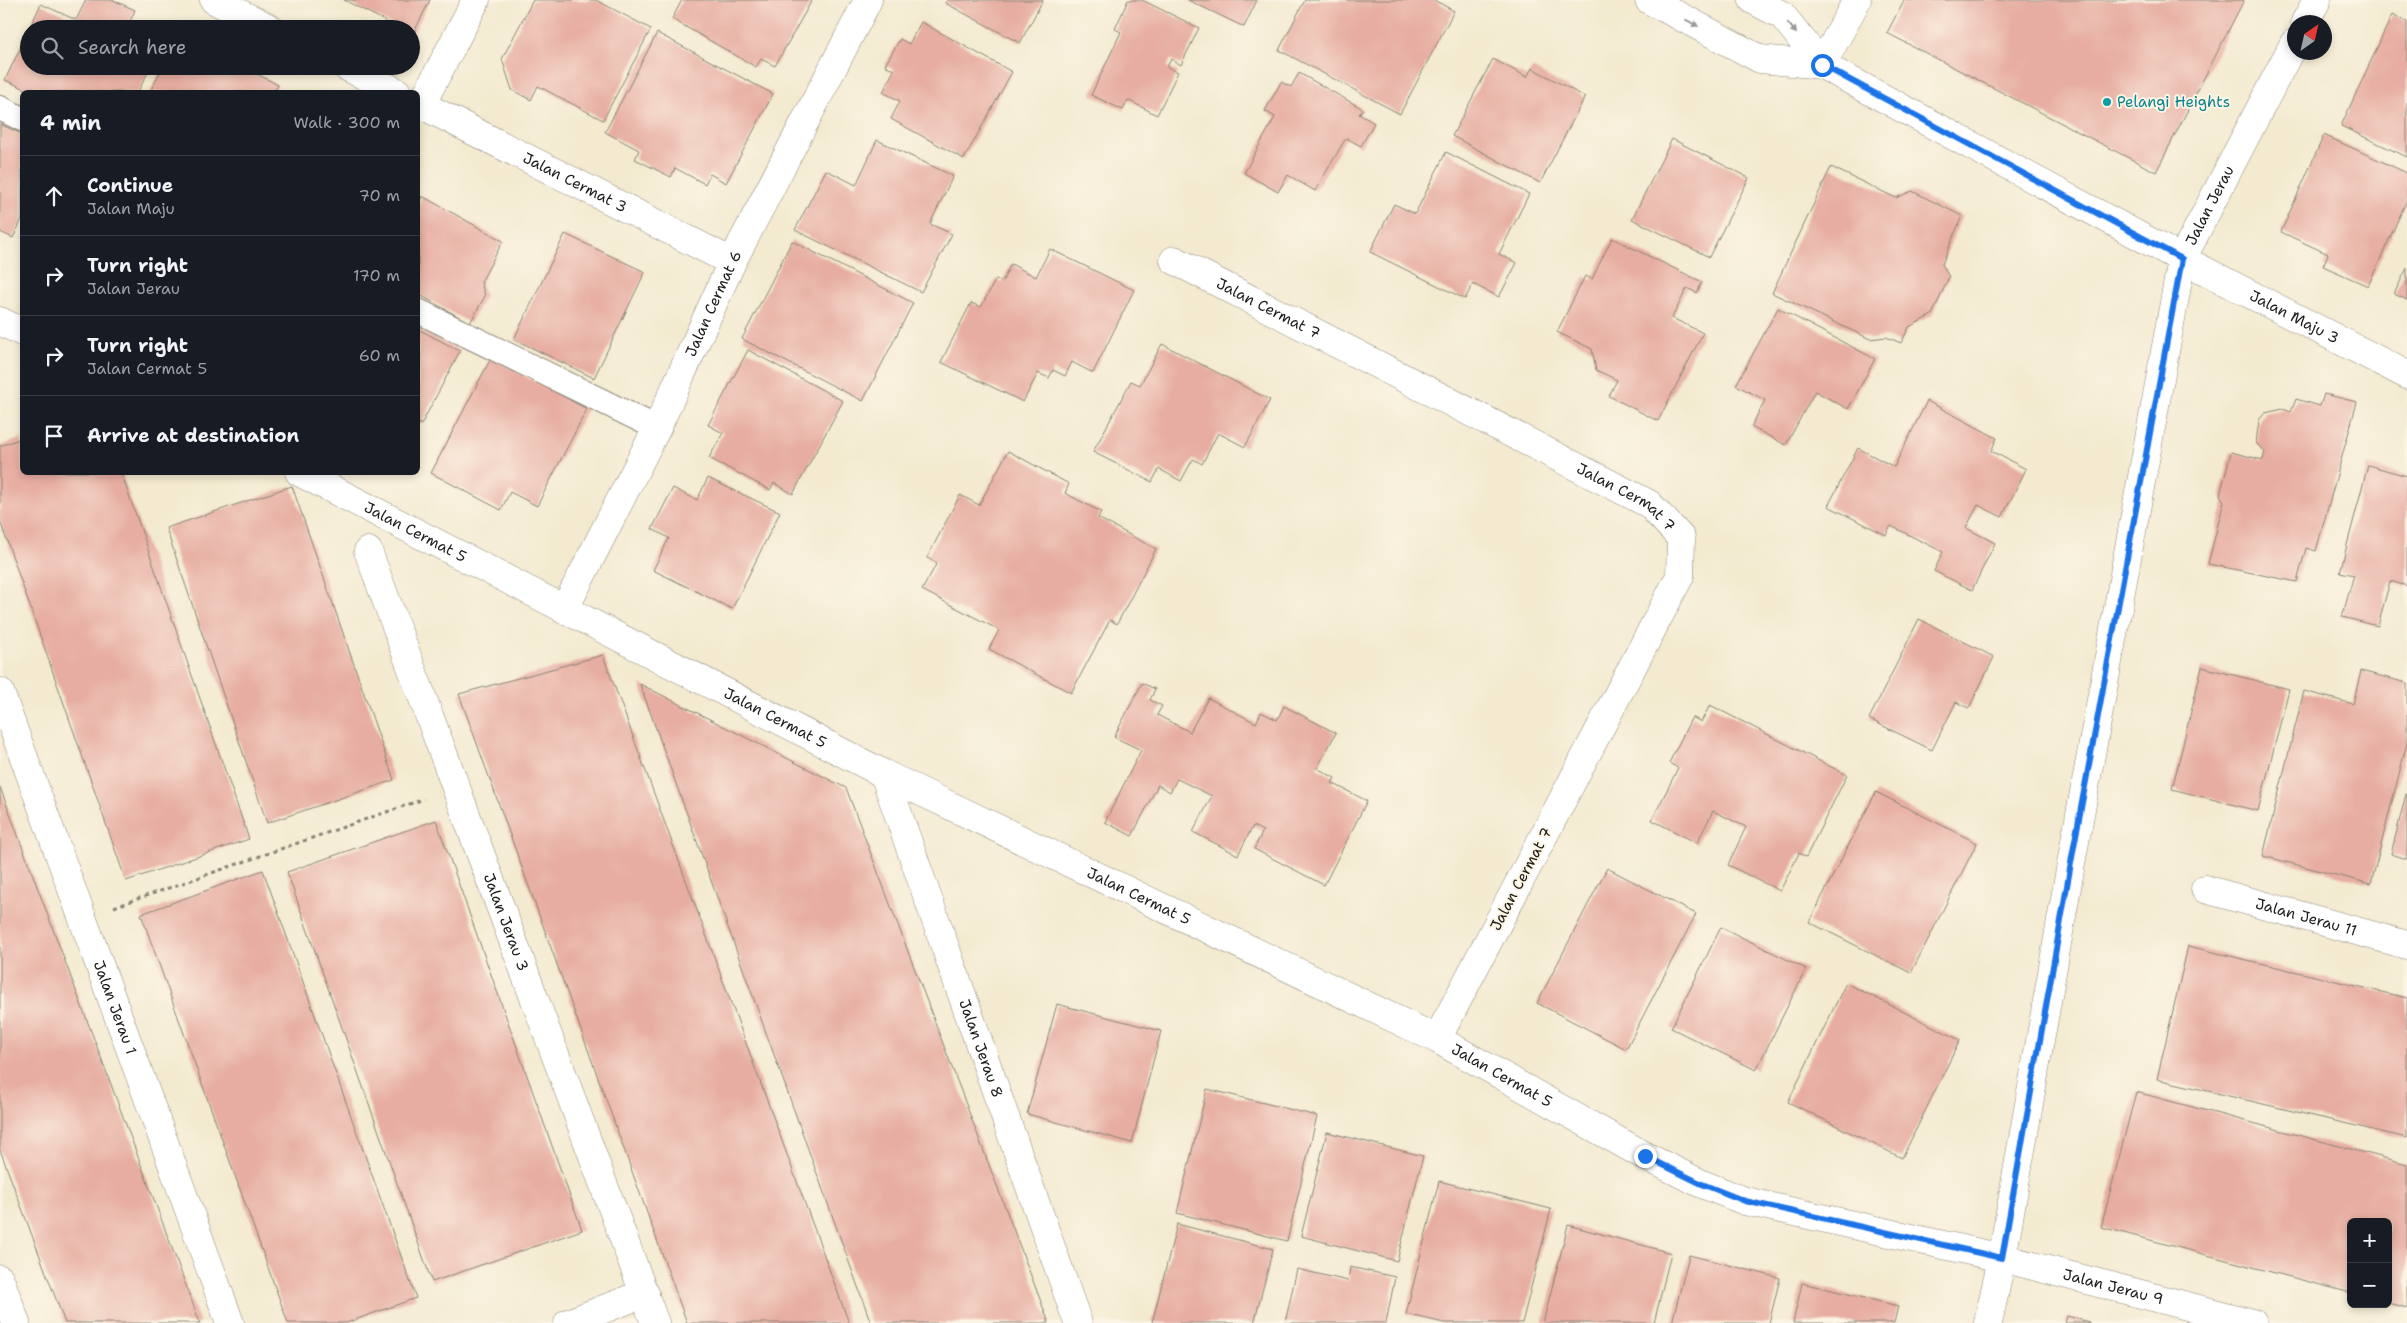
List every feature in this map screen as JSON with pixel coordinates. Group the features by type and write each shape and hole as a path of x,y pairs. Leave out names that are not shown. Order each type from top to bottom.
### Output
{"street":[{"path":"214,0 242,6 260,20"},
{"path":"420,102 476,0"},
{"name":"Jalan Cermat 6","path":"564,610 657,428 732,262 868,0"},
{"path":"1649,0 1760,59 1822,65"},
{"path":"1753,0 1782,16 1822,65"},
{"path":"1822,65 1857,0"},
{"path":"2309,15 2317,0"},
{"name":"Jalan Jerau","path":"1988,1323 2002,1258 2074,846 2182,259 2287,56"},
{"name":"Jalan Maju 3","path":"1822,65 2182,259 2407,375"},
{"path":"363,75 393,90"},
{"name":"Jalan Cermat 3","path":"420,105 732,262"},
{"name":"Jalan Cermat 7","path":"1174,260 1649,504 1681,538 1680,576 1437,1039"},
{"path":"0,321 20,331"},
{"name":"Jalan Cermat 5","path":"305,475 884,774 1437,1039 1645,1156 1702,1184 1745,1201 2002,1258"},
{"name":"Jalan Jerau 3","path":"368,551 646,1293 655,1323"},
{"name":"Jalan Jerau 1","path":"0,692 230,1323"},
{"name":"Jalan Jerau 8","path":"884,774 1078,1323"},
{"name":"Jalan Jerau 11","path":"2205,889 2407,946"},
{"name":"Jalan Jerau 9","path":"2002,1258 2252,1323"},
{"path":"0,1280 16,1323"},
{"path":"568,1323 646,1293"}],"lane":[{"path":"0,108 20,118"},
{"path":"420,312 657,428"}],"path":[{"path":"82,918 457,788"}],"building":[{"path":"86,0 113,0 135,10 131,20 76,20"},
{"path":"344,0 430,0 420,20 383,20"},
{"path":"533,0 596,0 651,29 603,120 538,86 531,100 512,90 502,59"},
{"path":"682,0 812,0 775,66 761,59 756,67 672,19"},
{"path":"947,0 1043,0 1020,43 945,3"},
{"path":"1128,0 1142,0 1199,28 1181,65 1171,59 1167,67 1178,72 1157,115 1128,100 1123,110 1091,95 1121,32 1115,29"},
{"path":"1188,0 1257,0 1244,27"},
{"path":"1305,0 1434,0 1454,11 1400,114 1279,50"},
{"name":"Pelangi Heights","path":"1904,0 2244,0 2156,172 1887,33"},
{"path":"41,4 76,20 33,20"},
{"path":"2392,15 2407,22 2407,157 2341,126"},
{"path":"921,22 1012,72 964,159 891,119 900,101 883,92 894,70 885,65 900,39 909,44"},
{"path":"657,33 773,94 726,183 710,174 705,184 675,168 671,177 635,159 639,150 605,132"},
{"path":"20,49 20,75 146,75 139,90 28,90 5,80"},
{"path":"1493,59 1527,77 1532,68 1585,97 1540,183 1452,136"},
{"path":"1299,73 1363,109 1359,114 1374,123 1361,146 1346,138 1315,191 1288,175 1278,192 1244,173 1275,117 1265,111 1281,82 1291,87"},
{"path":"158,75 259,75 278,85 275,90 151,90"},
{"path":"0,124 20,133 20,223 13,238 0,232"},
{"path":"2324,135 2407,173 2407,200 2368,286 2323,266 2328,254 2281,232"},
{"path":"1672,139 1749,178 1709,257 1632,219"},
{"path":"877,140 953,176 930,224 952,234 921,292 795,230 826,170 856,185"},
{"path":"1446,152 1529,194 1499,254 1517,263 1499,297 1473,284 1465,299 1370,252 1394,204 1415,214"},
{"path":"1831,167 1896,198 1912,191 1962,216 1942,264 1949,277 1932,315 1909,327 1901,343 1886,337 1870,339 1772,293"},
{"path":"422,196 503,241 481,282 485,296 470,323 420,295 420,201"},
{"path":"565,234 645,272 594,378 514,339"},
{"path":"1612,238 1702,282 1697,293 1687,288 1672,318 1703,333 1658,421 1609,396 1617,380 1596,370 1592,349 1557,332 1585,276 1592,279"},
{"path":"792,241 913,303 863,401 742,339"},
{"path":"1050,249 1134,290 1093,373 1072,362 1065,376 1053,370 1049,378 1038,373 1023,402 941,362 971,303 981,307 996,279 1002,282 1011,264 1036,277"},
{"path":"2407,268 2407,300 2394,294"},
{"path":"1778,308 1875,359 1848,409 1815,391 1786,445 1751,427 1765,400 1736,385"},
{"path":"420,330 460,351 420,424"},
{"path":"1162,344 1270,400 1245,447 1218,433 1202,464 1193,459 1181,481 1159,469 1152,482 1093,452 1131,381 1140,385"},
{"path":"748,350 843,401 793,494 774,483 770,490 709,458 723,433 708,425"},
{"path":"491,358 587,409 537,506 510,492 501,510 431,473"},
{"path":"2324,394 2357,402 2316,551 2306,548 2297,582 2208,564 2224,501 2220,495 2231,452 2263,460 2265,452 2256,443 2259,420 2265,413 2283,409 2291,412 2296,399 2320,406"},
{"path":"1927,401 1997,438 1991,451 2026,469 2002,517 1978,505 1966,528 1995,543 1972,590 1934,571 1943,552 1891,526 1886,535 1828,506 1858,448 1894,467"},
{"path":"20,439 20,475 122,475 249,839 126,881 0,521 0,446"},
{"path":"1008,451 1069,484 1065,493 1101,512 1098,518 1156,549 1117,624 1110,620 1071,693 989,649 999,630 922,590 937,563 927,558 960,495 979,505"},
{"path":"2368,465 2407,476 2407,586 2390,581 2378,626 2342,617 2354,575 2340,572"},
{"path":"708,478 780,512 732,609 653,570 669,538 652,529 673,488 697,500"},
{"path":"292,486 394,780 267,823 166,528"},
{"path":"1919,619 1994,657 1969,708 1956,702 1932,750 1869,719"},
{"path":"603,655 849,1323 687,1323 459,694"},
{"path":"2202,667 2289,689 2258,811 2172,789"},
{"path":"2361,671 2407,683 2407,743 2371,884 2263,856 2304,691 2353,704"},
{"path":"1142,683 1155,689 1150,700 1162,706 1157,715 1190,732 1208,698 1256,723 1261,712 1277,720 1284,706 1336,733 1317,768 1335,778 1332,783 1367,801 1324,885 1254,849 1263,831 1253,826 1238,855 1193,832 1212,796 1177,779 1170,792 1158,785 1132,836 1105,822 1141,750 1114,737"},
{"path":"640,684 846,788 1049,1323 871,1323"},
{"path":"1710,705 1847,775 1806,857 1799,853 1780,891 1728,865 1746,827 1713,811 1697,843 1652,820 1678,768 1669,763 1692,717 1701,722"},
{"path":"0,787 200,1323 65,1323 0,1150"},
{"path":"1876,792 1977,843 1911,973 1809,922"},
{"path":"2407,794 2407,859 2391,854"},
{"path":"436,820 582,1230 432,1282 287,872"},
{"path":"1607,868 1696,914 1626,1049 1537,1003"},
{"path":"263,870 416,1298 346,1323 288,1323 141,914"},
{"path":"1721,927 1806,969 1756,1070 1671,1028"},
{"path":"2188,946 2407,998 2407,1138 2157,1079"},
{"path":"1846,983 1960,1040 1902,1158 1788,1102"},
{"path":"1057,1004 1161,1031 1132,1143 1027,1114"},
{"path":"1207,1089 1317,1116 1287,1241 1177,1213"},
{"path":"2136,1092 2407,1164 2407,1308 2392,1304 2392,1218 2347,1218 2347,1292 2101,1227"},
{"path":"1327,1132 1423,1156 1397,1261 1301,1236"},
{"path":"1439,1181 1551,1209 1522,1323 1444,1323 1406,1314"},
{"path":"1177,1224 1273,1249 1254,1323 1152,1323"},
{"path":"1568,1225 1671,1253 1654,1323 1543,1323"},
{"path":"1689,1255 1780,1278 1769,1323 1672,1323"},
{"path":"1350,1267 1395,1277 1386,1323 1285,1323 1297,1269 1348,1281"},
{"path":"1802,1283 1898,1306 1894,1323 1793,1323"},
{"path":"2067,1316 2089,1322 2089,1323 2065,1323"}],"place":[{"name":"Pelangi Heights","path":"2107,102"}],"route":[{"path":"1645,1156 1702,1184 1745,1201 2002,1258 2074,846 2182,259 1822,65"}]}
